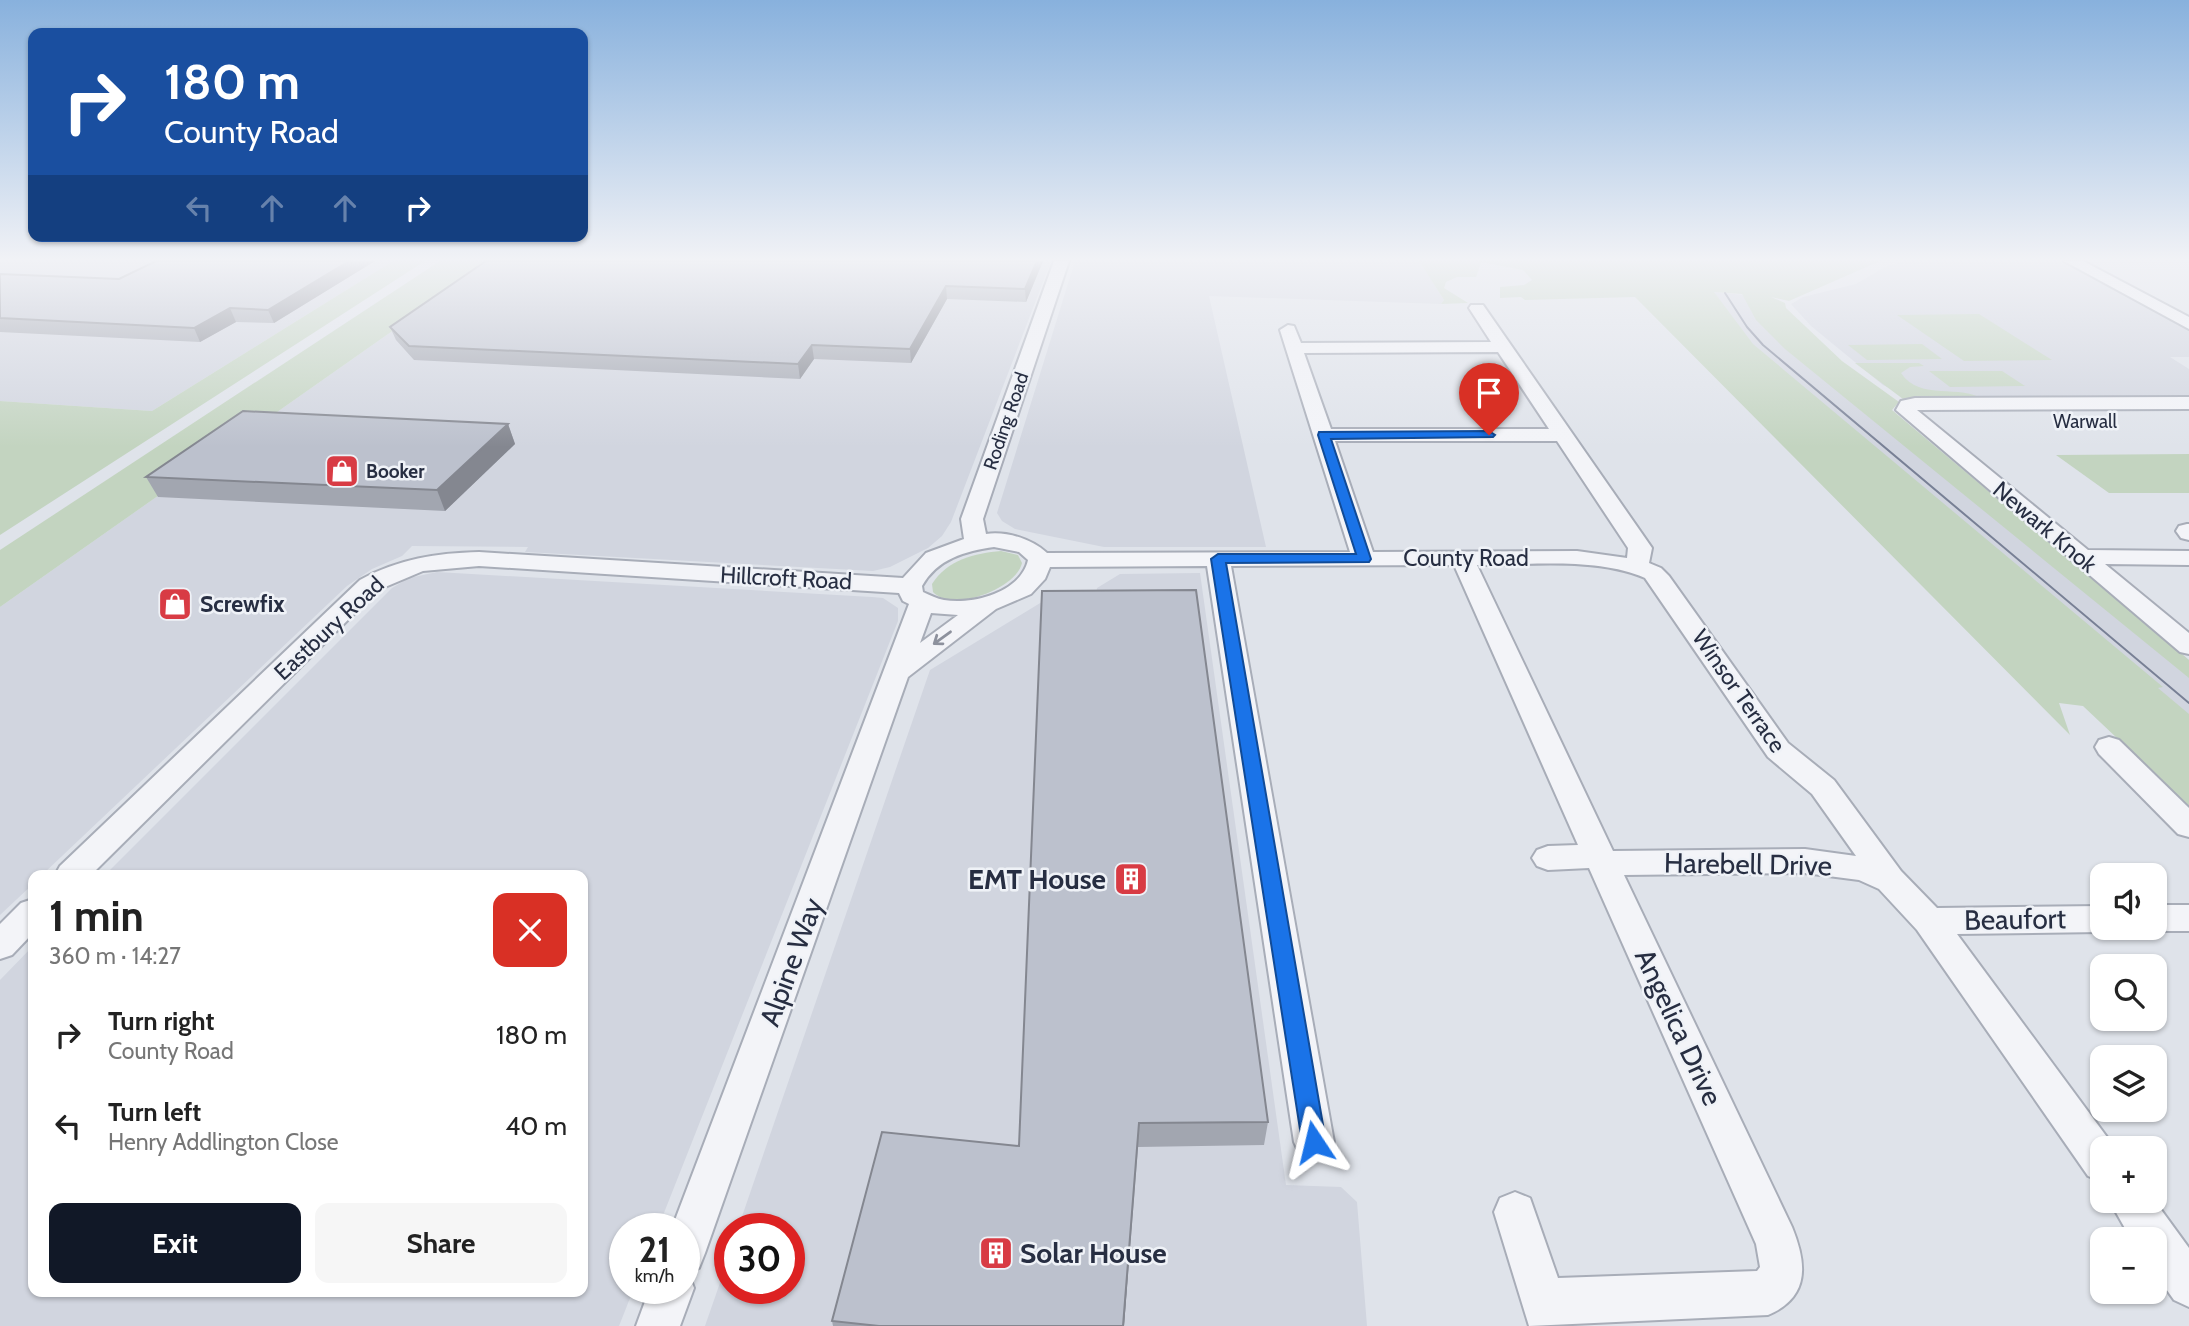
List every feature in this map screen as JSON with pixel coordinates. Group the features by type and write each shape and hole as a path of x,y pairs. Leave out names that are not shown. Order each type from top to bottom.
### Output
{"street":[{"name":"Roding Road","path":"976,542 972,519 1040,323"},
{"path":"1486,323 1640,548 1637,566"},
{"path":"1364,559 1291,339 1502,347"},
{"name":"Warwall","path":"1908,405 2189,403"},
{"name":"Warwall","path":"2010,404 2034,421 2133,421 2106,404"},
{"name":"Newark Knok","path":"1908,405 1906,410 1911,416 2189,646"},
{"path":"1324,435 1562,435"},
{"name":"Alpine Way","path":"699,1213 899,671 924,565 935,557 976,542 1015,541 1027,545 1038,553 1042,560"},
{"path":"2082,557 2189,558"},
{"name":"Angelica Drive","path":"1462,558 1777,1242 1783,1272 1768,1293 1547,1313 1515,1212"},
{"name":"County Road","path":"1042,560 1577,558 1637,566"},
{"name":"Eastbury Road","path":"76,870 369,585 391,571 443,559 663,570"},
{"path":"1218,559 1314,1142"},
{"path":"899,671 985,607 1033,580 1041,569 1042,560"},
{"name":"Winsor Terrace","path":"1637,566 1653,573 1661,581 1778,750 1824,787 1890,880 1929,920 2090,1146"},
{"name":"Hillcroft Road","path":"663,570 916,594"},
{"path":"916,594 943,610 985,607"},
{"path":"2109,747 2189,826"},
{"name":"Harebell Drive","path":"1548,858 1805,861 1864,869 1890,880"},
{"path":"0,944 28,917"},
{"path":"2167,918 2189,918"},
{"name":"Beaufort","path":"1929,920 2090,919"},
{"path":"2138,1213 2189,1285"},
{"path":"658,1326 666,1304"}],"shaded area":[{"path":"0,323 294,323 152,411 0,401"},
{"path":"404,323 1027,323 951,522 942,536 928,548 890,567 873,571 525,552 528,547 412,546 402,556 372,569 347,586 47,870 28,870 28,889 0,915 0,607"},
{"path":"1056,323 1215,323 1266,547 1104,547 1015,529 1002,521 997,513"},
{"path":"1730,323 1787,323 2189,660 2189,745 1777,375"},
{"path":"1808,323 2180,323 2189,328 2189,357 2170,357 2189,369 2189,400 1916,401 1883,385"},
{"path":"437,572 872,597 883,598 898,608 898,621 664,1213 609,1213 609,1304 628,1304 619,1326 0,1326 0,980 28,951 28,1297 588,1297 588,870 110,870 392,588 409,578"},
{"path":"1200,573 1286,1185 1341,1187 1357,1202 1367,1326 705,1326 714,1300 714,1304 805,1304 805,1213 743,1213 930,670 1055,594 1096,594 1097,588 1120,574"}],"green space":[{"path":"294,323 329,323 0,535 0,401 152,411"},
{"path":"346,323 404,323 0,607 0,550"},
{"path":"1661,323 1737,323 1753,344 2163,687 2158,688 2189,714 2189,806 2083,706 2059,703 2070,735"},
{"path":"1759,323 1802,323 1842,361 1899,402 1892,410 2189,660 2189,678 1785,349"},
{"path":"1908,323 1993,323 2052,360 1964,361"},
{"path":"1922,344 1942,359 1867,360 1848,345"},
{"path":"1855,363 1919,363 1924,366 1910,367 1901,373 1909,382 1930,390 1975,395 1984,400 1907,402"},
{"path":"1929,371 2002,371 2025,386 1950,387"},
{"path":"2189,454 2189,493 2109,493 2056,455"},
{"path":"1001,551 1018,555 1022,563 1017,573 996,589 968,599 954,600 942,598 933,592 932,584 945,569 962,559"}],"building":[{"path":"95,323 203,323 194,328"},
{"path":"396,323 925,323 910,349 812,345 798,364 409,346 390,327"},
{"name":"Booker","path":"243,411 508,424 437,490 146,477"},
{"name":"EMT House","path":"1196,590 1268,1122 1139,1123 1123,1326 879,1326 832,1321 882,1132 1019,1146 1042,591"}],"tram line":[{"path":"1744,323 1763,345 2189,703"}],"place":[{"name":"Booker","path":"342,471"},
{"name":"Screwfix","path":"175,604"},
{"name":"EMT House","path":"1131,879"},
{"name":"Solar House","path":"996,1253"}],"route":[{"path":"1314,1142 1218,559 1364,559 1324,435 1489,435"}]}
